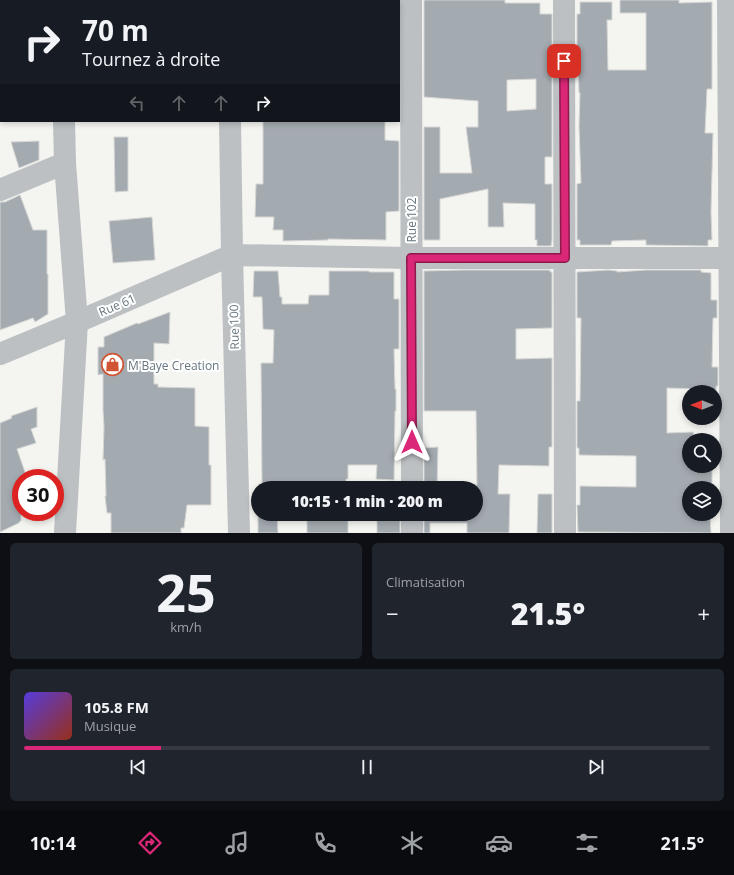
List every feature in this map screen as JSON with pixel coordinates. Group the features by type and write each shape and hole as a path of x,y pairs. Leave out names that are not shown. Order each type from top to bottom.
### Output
{"street":[{"name":"Rue 102","path":"411,0 412,481"},
{"path":"564,0 565,533"},
{"path":"728,0 729,258 732,449 731,533"},
{"path":"64,122 65,163 77,322 66,533"},
{"name":"Rue 100","path":"230,122 232,255 240,533"},
{"path":"0,190 65,163"},
{"path":"232,255 411,258 729,258"},
{"name":"Rue 61","path":"0,354 232,255"},
{"path":"412,521 412,533"}],"building":[{"path":"424,0 505,0 505,3 540,3 540,14 552,14 552,157 545,157 545,184 552,184 551,246 537,246 537,240 535,240 535,204 503,203 504,227 488,227 488,189 440,199 440,240 424,240 424,127 440,127 440,173 472,173 466,127 478,127 478,101 424,97","holes":["536,79 536,109 507,111 507,80"]},
{"path":"620,0 679,0 679,3 712,2 712,89 707,89 705,133 713,133 711,212 712,240 708,240 708,246 646,245 646,240 612,241 611,245 580,245 580,240 577,240 577,184 581,183 577,14 580,14 580,2 612,2 612,20 607,20 608,70 646,70 646,13 620,13"},
{"path":"263,122 385,122 385,140 399,141 399,211 386,212 386,240 328,239 283,241 283,230 273,230 274,217 255,217 256,184 263,184"},
{"path":"114,137 128,137 128,191 115,192"},
{"path":"39,141 39,160 19,168 11,142"},
{"path":"20,195 33,230 47,230 48,314 35,322 33,318 0,330 0,202 5,202"},
{"path":"152,217 155,260 113,263 109,221"},
{"path":"550,270 550,272 552,272 552,328 516,329 516,359 552,358 552,447 549,447 549,466 499,465 498,494 510,494 509,533 467,533 467,523 430,523 430,533 424,533 424,521 483,521 483,481 477,481 476,411 424,411 424,271"},
{"path":"608,270 617,272 646,270 701,270 701,272 711,273 711,300 717,300 717,318 713,318 712,367 718,367 718,385 682,385 682,388 667,388 667,433 693,432 682,433 682,473 712,473 712,481 682,481 682,521 710,521 711,533 578,532 577,505 580,505 580,486 636,487 636,456 579,455 579,448 577,448 577,401 580,401 581,318 577,318 577,272"},
{"path":"254,271 278,271 282,304 308,304 309,295 329,295 329,271 394,272 394,299 399,299 399,349 394,349 396,411 394,480 376,479 377,465 348,465 348,479 346,479 346,481 262,481 261,363 273,363 274,330 263,329 262,297 253,297"},
{"path":"170,312 169,344 154,343 154,384 158,384 158,387 195,388 195,426 209,427 211,505 187,505 184,528 181,528 181,533 111,533 111,513 107,513 105,496 105,459 103,460 103,374 98,375 98,347 104,347 104,337 137,323 138,324"},
{"path":"37,407 37,427 31,429 36,443 17,449 24,469 12,469 12,521 21,521 0,532 0,423 12,418 11,416"},
{"path":"438,447 437,481 424,481 424,448"},
{"path":"538,494 552,494 552,533 537,533"},
{"path":"258,521 277,521 278,533 258,533"},
{"path":"307,521 348,521 348,533 307,533"},
{"path":"377,521 400,521 400,533 377,533"}],"place":[{"name":"M'Baye Creation","path":"113,365"}],"route":[{"path":"412,442 411,258 565,258 564,61"}]}
